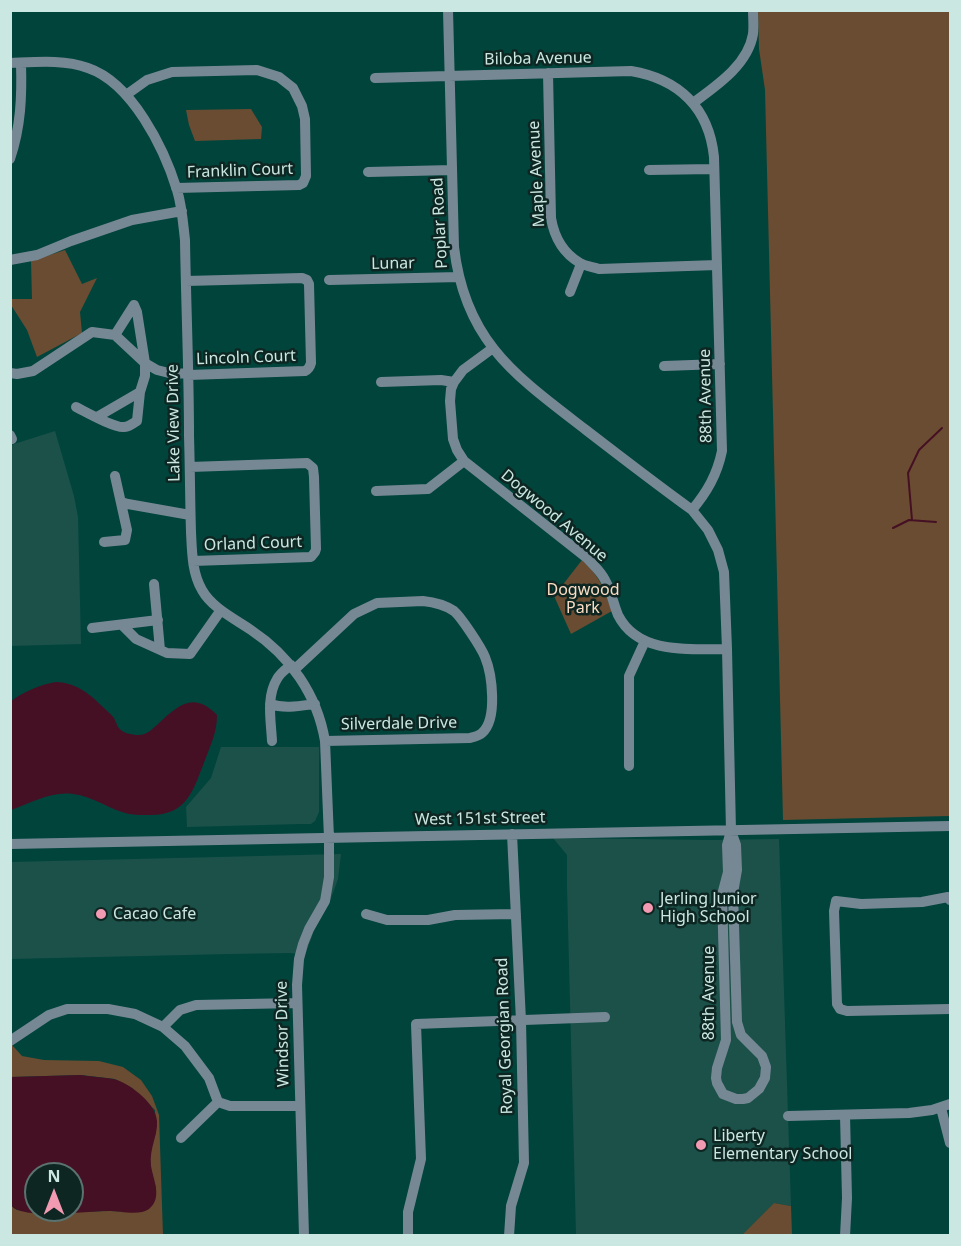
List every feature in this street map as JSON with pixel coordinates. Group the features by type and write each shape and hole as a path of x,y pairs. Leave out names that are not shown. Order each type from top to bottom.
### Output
{"street":[{"name":"Poplar Road","path":"448,10 454,247 459,277 471,312 493,348 509,367 536,391 692,510"},
{"path":"693,103 730,73 744,57 753,35 753,10"},
{"path":"11,157 22,100 16,63"},
{"name":"Lake View Drive","path":"16,63 63,63 86,67 114,83 144,118 176,188 182,211 185,240 190,515 193,561 202,591 207,597 221,610 267,642 293,667 315,704 325,741 329,838"},
{"name":"Franklin Court","path":"126,95 147,80 172,72 257,70 279,77 293,88 303,106 306,176 303,183 299,185 176,188"},
{"name":"Biloba Avenue","path":"375,78 620,70 640,72 670,84 693,103"},
{"name":"Maple Avenue","path":"548,74 551,218 560,244 581,264"},
{"name":"88th Avenue","path":"693,103 704,119 711,137 714,169 722,452 714,478 692,510 711,535 724,572 727,649 731,831 727,845 728,872 722,895 726,1040 716,1078 723,1094 743,1099 748,1098 759,1089 765,1078 766,1067 762,1056 741,1035 736,1022 733,893 737,870 736,845 731,831"},
{"path":"649,170 714,169"},
{"path":"368,172 452,170"},
{"path":"10,260 37,255 132,220 182,211"},
{"path":"570,292 581,264 599,269 717,266"},
{"name":"Lunar","path":"329,280 459,277"},
{"name":"Lincoln Court","path":"145,363 167,373 189,374 305,371 310,367 307,280 302,278 186,281"},
{"path":"76,407 124,428 137,421 145,363 134,305 115,335"},
{"path":"10,373 33,371 92,332 115,335 145,363"},
{"path":"381,382 441,380 454,382 463,370 493,348"},
{"path":"664,366 720,364"},
{"name":"Dogwood Avenue","path":"454,382 451,393 452,432 454,444 464,461 587,558 605,580 615,608 627,628 645,641 679,650 727,649"},
{"path":"97,417 140,392"},
{"path":"376,491 428,489 464,461"},
{"name":"Orland Court","path":"190,467 307,463 313,468 314,477 316,549 314,555 307,558 193,561"},
{"path":"104,542 125,540 127,530 115,476"},
{"path":"121,502 190,515"},
{"path":"154,584 160,650"},
{"name":"Silverdale Drive","path":"293,667 354,614 377,603 423,601 448,607 459,616 484,655 493,690 488,724 479,735 470,738 325,741"},
{"path":"122,625 136,639 167,653 190,654 221,610"},
{"path":"92,628 158,620"},
{"path":"629,766 629,676 645,641"},
{"path":"272,741 270,704 273,687 278,677 293,667"},
{"path":"270,704 275,706 315,704"},
{"name":"West 151st Street","path":"10,844 951,826"},
{"name":"Royal Georgian Road","path":"509,1236 511,1206 524,1163 521,1021 512,834"},
{"name":"Windsor Drive","path":"304,1236 299,1106 298,970 303,944 325,901 330,866 329,838"},
{"path":"949,898 922,902 861,904 836,902 834,911 837,1004 840,1009 847,1011 951,1009"},
{"path":"366,914 387,920 428,920 455,915 516,914"},
{"path":"163,1027 180,1010 196,1005 297,1003"},
{"path":"10,1041 49,1015 67,1009 108,1009 135,1014 163,1027 185,1046 209,1078 218,1102"},
{"path":"408,1236 408,1212 421,1159 416,1024 605,1017"},
{"path":"218,1102 230,1106 299,1106"},
{"path":"182,1138 218,1102"},
{"path":"788,1116 909,1113 946,1106 951,1143"},
{"path":"845,1115 847,1198 845,1236"}],"shaded area":[{"path":"55,431 78,517 81,644 11,646 11,445"},
{"path":"56,682 77,687 88,694 113,717 120,729 130,734 147,733 172,711 186,703 201,704 217,715 211,743 197,782 187,800 172,811 138,815 122,812 80,795 57,794 11,810 11,701 32,689"},
{"path":"221,747 319,747 319,812 315,821 311,824 187,827 186,807 211,778"},
{"path":"553,838 779,839 791,1206 774,1203 742,1235 576,1235 567,855"},
{"path":"341,854 338,879 305,955 290,953 11,959 10,862"},
{"path":"81,1075 108,1078 117,1080 136,1091 153,1108 157,1121 151,1166 156,1199 149,1209 135,1213 84,1213 84,1162 24,1162 24,1211 17,1210 11,1205 11,1077"}],"green space":[{"path":"758,11 950,11 950,816 783,820 765,90 759,49"},
{"path":"251,109 262,127 261,139 195,141 186,110"},
{"path":"65,250 82,284 97,278 80,312 82,333 37,357 27,330 11,305 11,299 32,299 31,261"},
{"name":"Dogwood Park","path":"582,560 601,583 612,611 571,634 554,596"},
{"path":"12,1045 22,1056 44,1060 99,1061 123,1067 141,1080 152,1096 159,1115 163,1235 11,1235 10,1205 17,1210 24,1211 24,1222 84,1222 84,1212 137,1212 156,1188 150,1159 156,1133 155,1110 132,1088 115,1079 81,1075 11,1077"},
{"path":"774,1203 791,1206 792,1235 742,1235"}],"waterway":[{"path":"912,520 908,473 919,450 942,428"},
{"path":"893,528 909,520 936,522"}],"place":[{"name":"Jerling Junior High School","path":"648,908"},
{"name":"Cacao Cafe","path":"101,914"},
{"name":"Liberty Elementary School","path":"701,1145"}]}
